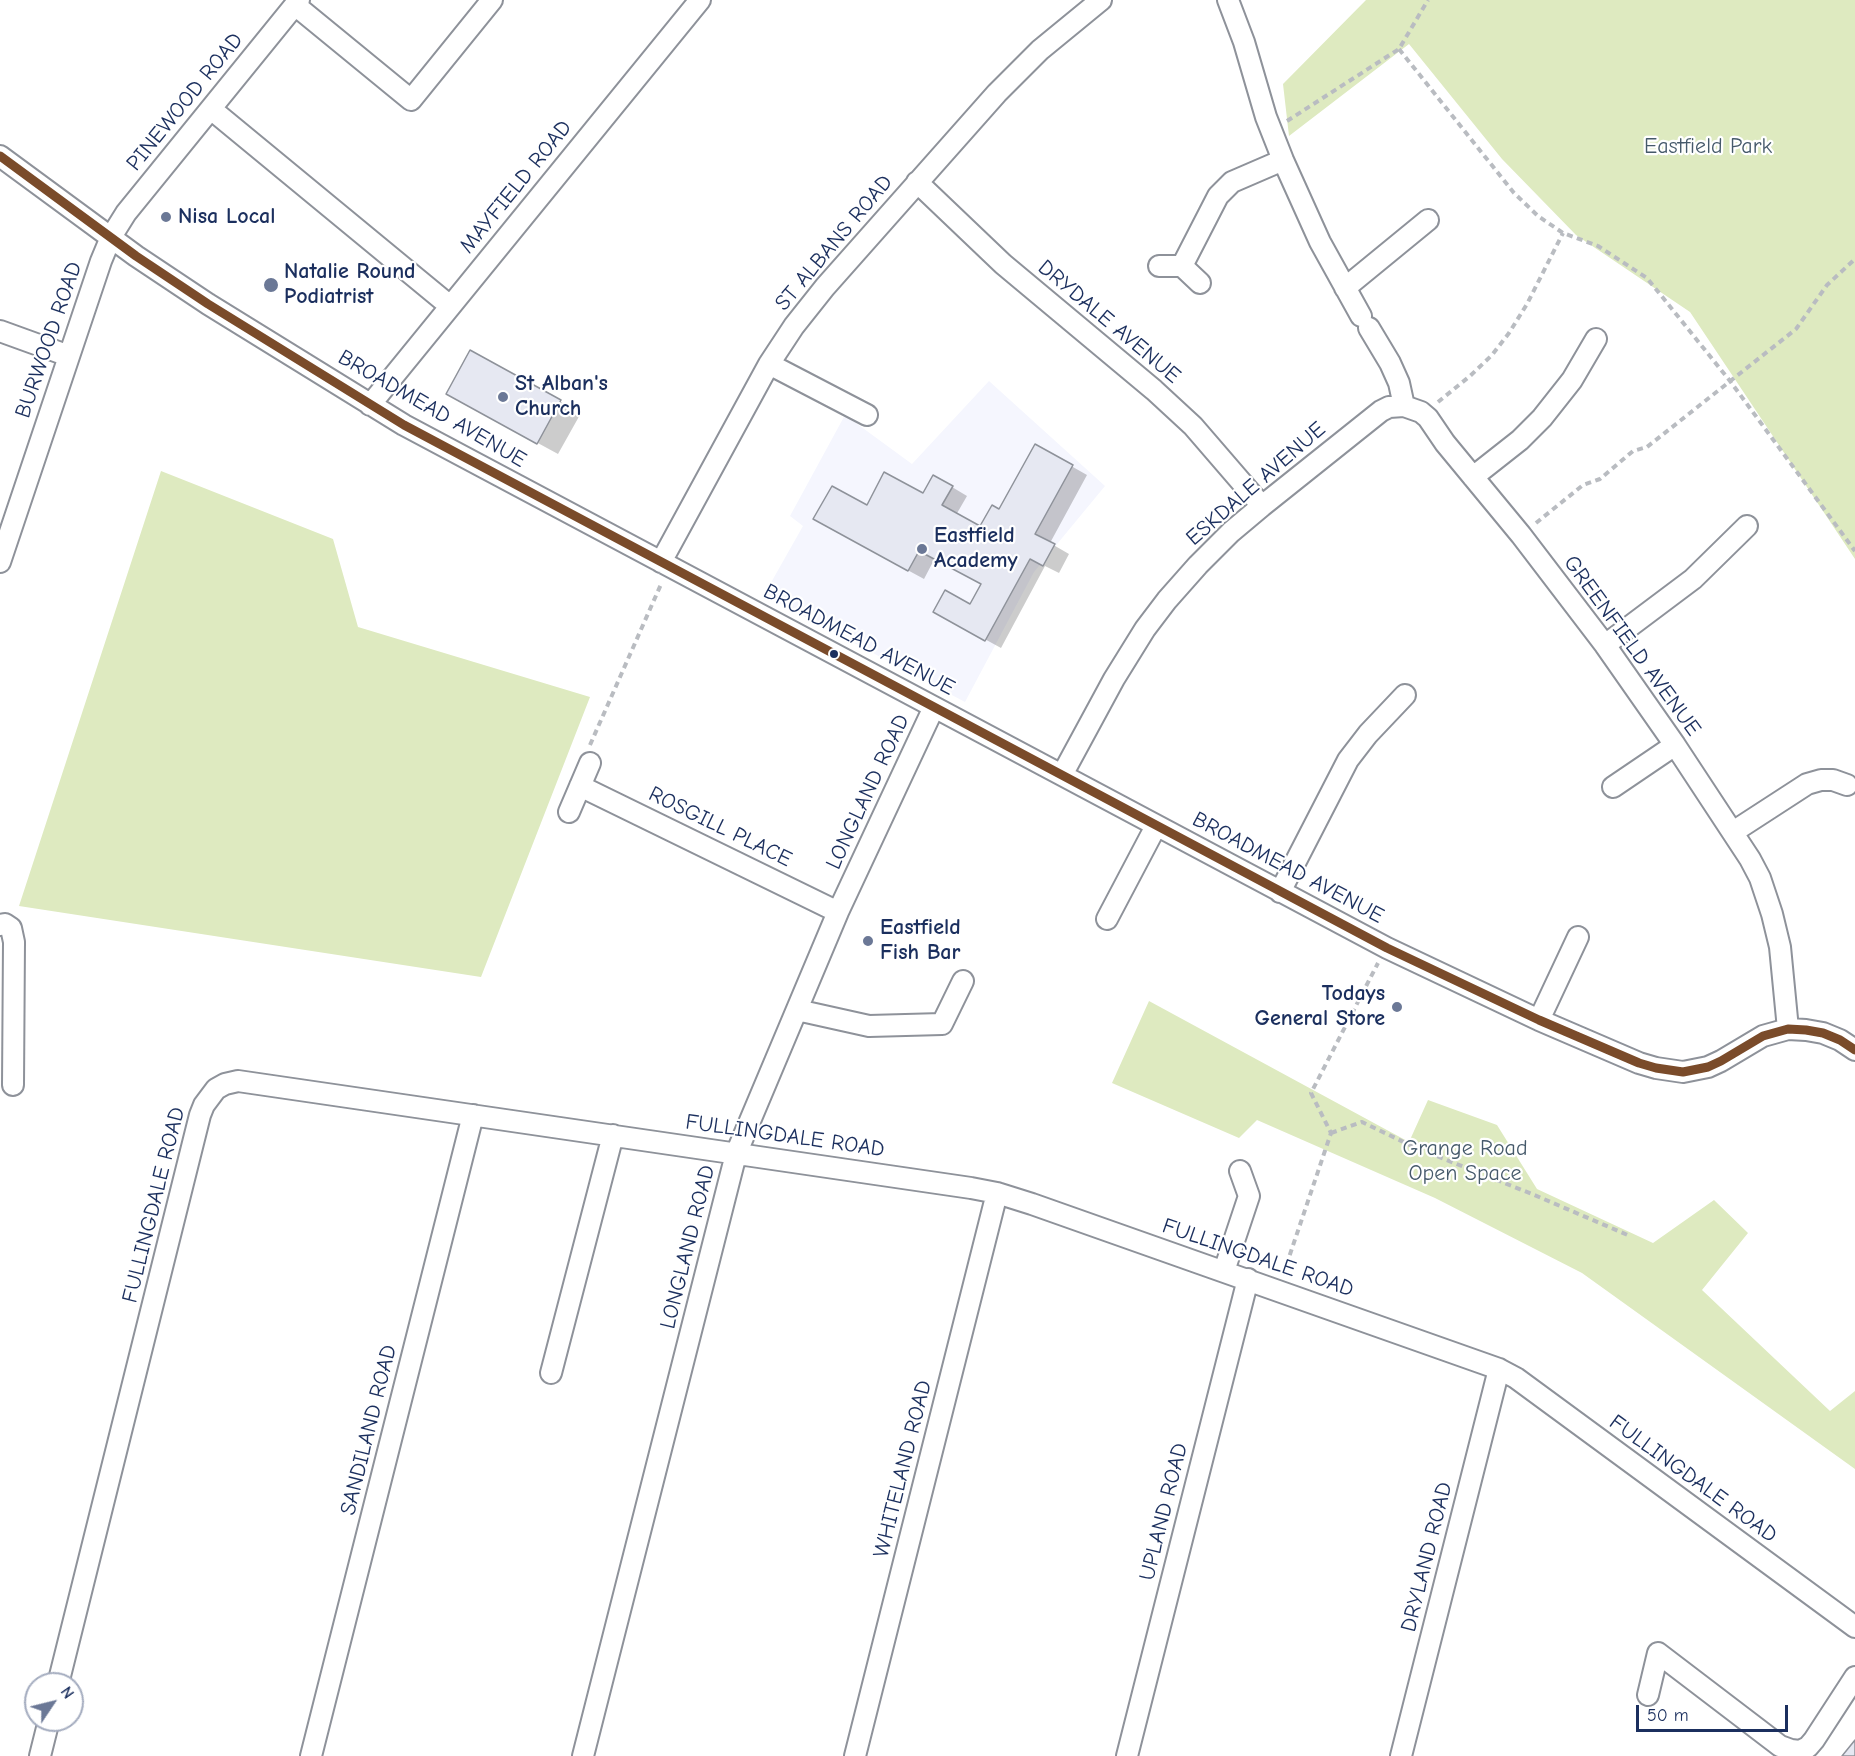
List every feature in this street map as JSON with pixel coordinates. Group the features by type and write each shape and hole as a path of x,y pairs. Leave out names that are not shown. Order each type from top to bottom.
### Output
{"street":[{"path":"297,2 411,100 492,0"},
{"name":"MAYFIELD ROAD","path":"370,405 700,0"},
{"name":"ST ALBANS ROAD","path":"665,564 769,364 794,326 825,287 998,93 1040,50 1101,0"},
{"path":"1228,0 1283,160 1320,242 1390,363 1399,383 1404,406"},
{"name":"PINEWOOD ROAD","path":"111,237 126,213 297,2"},
{"path":"211,109 450,306"},
{"name":"BROADMEAD AVENUE","path":"0,156 208,304 370,405 1387,948 1539,1020 1639,1063 1671,1071 1683,1072 1708,1067 1762,1036 1788,1029"},
{"path":"1182,266 1218,196 1232,182 1283,160"},
{"name":"DRYDALE AVENUE","path":"917,182 1003,264 1155,390 1193,426 1262,506"},
{"path":"1345,288 1428,220"},
{"name":"BURWOOD ROAD","path":"0,562 111,237"},
{"path":"1159,266 1182,266 1200,283"},
{"path":"0,332 69,356"},
{"path":"1473,477 1520,440 1542,418 1572,380 1596,339"},
{"path":"769,364 867,415"},
{"name":"ESKDALE AVENUE","path":"1062,775 1114,679 1150,622 1198,565 1231,532 1381,411 1389,406 1404,406"},
{"name":"GREENFIELD AVENUE","path":"1404,406 1423,414 1521,535 1605,645 1676,745 1732,832 1760,878 1772,914 1780,947 1788,1029"},
{"path":"1605,645 1693,579 1747,526"},
{"path":"1280,892 1348,760 1368,734 1405,695"},
{"name":"LONGLAND ROAD","path":"583,1756 736,1154 838,912 934,707"},
{"path":"1613,788 1676,745"},
{"path":"569,812 590,763"},
{"path":"1732,832 1807,784 1821,780 1833,780 1847,785"},
{"name":"ROSGILL PLACE","path":"580,786 838,912"},
{"path":"1107,919 1156,826"},
{"path":"2,925 11,928 14,942 13,1085"},
{"path":"1539,1020 1578,937"},
{"path":"797,1011 869,1026 942,1024 963,981"},
{"path":"1788,1029 1823,1034 1840,1040 1855,1050"},
{"name":"FULLINGDALE ROAD","path":"61,1672 200,1115 216,1089 225,1084 244,1082 997,1193 1248,1279 1499,1369 1516,1378 1855,1627"},
{"name":"SANDILAND ROAD","path":"311,1756 473,1115"},
{"path":"551,1374 613,1136"},
{"path":"1224,1271 1249,1196 1240,1171"},
{"name":"WHITELAND ROAD","path":"855,1756 997,1193"},
{"name":"UPLAND ROAD","path":"1127,1756 1248,1279"},
{"name":"DRYLAND ROAD","path":"1401,1756 1499,1369"},
{"path":"1648,1695 1658,1653 1780,1746 1800,1750 1808,1747 1814,1740 1855,1677"},
{"path":"40,1756 46,1732"}],"path":[{"path":"1272,132 1399,49 1428,0"},
{"path":"1399,49 1514,194 1538,216 1563,232 1598,246 1647,278 1730,381 1855,551"},
{"path":"1423,414 1470,376 1492,355 1509,333 1527,304 1563,232"},
{"path":"1521,535 1583,485 1600,479 1633,451 1647,447 1796,329 1827,285 1855,259"},
{"path":"590,763 587,753 665,564"},
{"path":"1278,1290 1331,1133 1311,1093 1387,948"},
{"path":"1331,1133 1362,1122 1414,1147 1630,1236"}],"shaded area":[{"name":"Eastfield Academy","path":"989,381 1105,486 1034,572 965,702 764,595 803,526 790,516 845,415 912,464"}],"green space":[{"name":"Eastfield Park","path":"1366,0 1855,0 1855,559 1690,312 1576,235 1502,159 1409,44 1289,136 1283,84"},
{"path":"161,471 333,539 358,627 590,697 481,977 19,906"},
{"name":"Grange Road Open Space","path":"1149,1001 1409,1142 1428,1100 1497,1125 1537,1189 1653,1243 1714,1200 1748,1233 1702,1290 1830,1411 1855,1391 1855,1469 1582,1273 1435,1198 1257,1120 1239,1138 1112,1083"}],"building":[{"name":"St Alban's Church","path":"470,350 561,400 537,444 446,394"},
{"path":"1035,444 1073,465 1035,534 1055,544 1043,566 1030,559 985,641 933,612 945,590 970,604 981,584 919,551 908,571 813,519 832,486 867,505 884,472 923,493 933,475 953,486 942,505 980,526 992,505 999,509"},
{"path":"1855,1740 1855,1756 1842,1756"}],"transit line":[{"path":"0,156 136,256 208,304 404,425 1387,948 1539,1020 1639,1063 1656,1068 1683,1072 1708,1067 1763,1036 1788,1029 1823,1033 1855,1050"}],"place":[{"name":"Nisa Local","path":"166,217"},
{"name":"Natalie Round Podiatrist","path":"271,285"},
{"name":"St Alban's Church","path":"503,397"},
{"name":"Eastfield Academy","path":"922,549"},
{"name":"Eastfield Fish Bar","path":"868,941"},
{"name":"Todays General Store","path":"1397,1007"}]}
